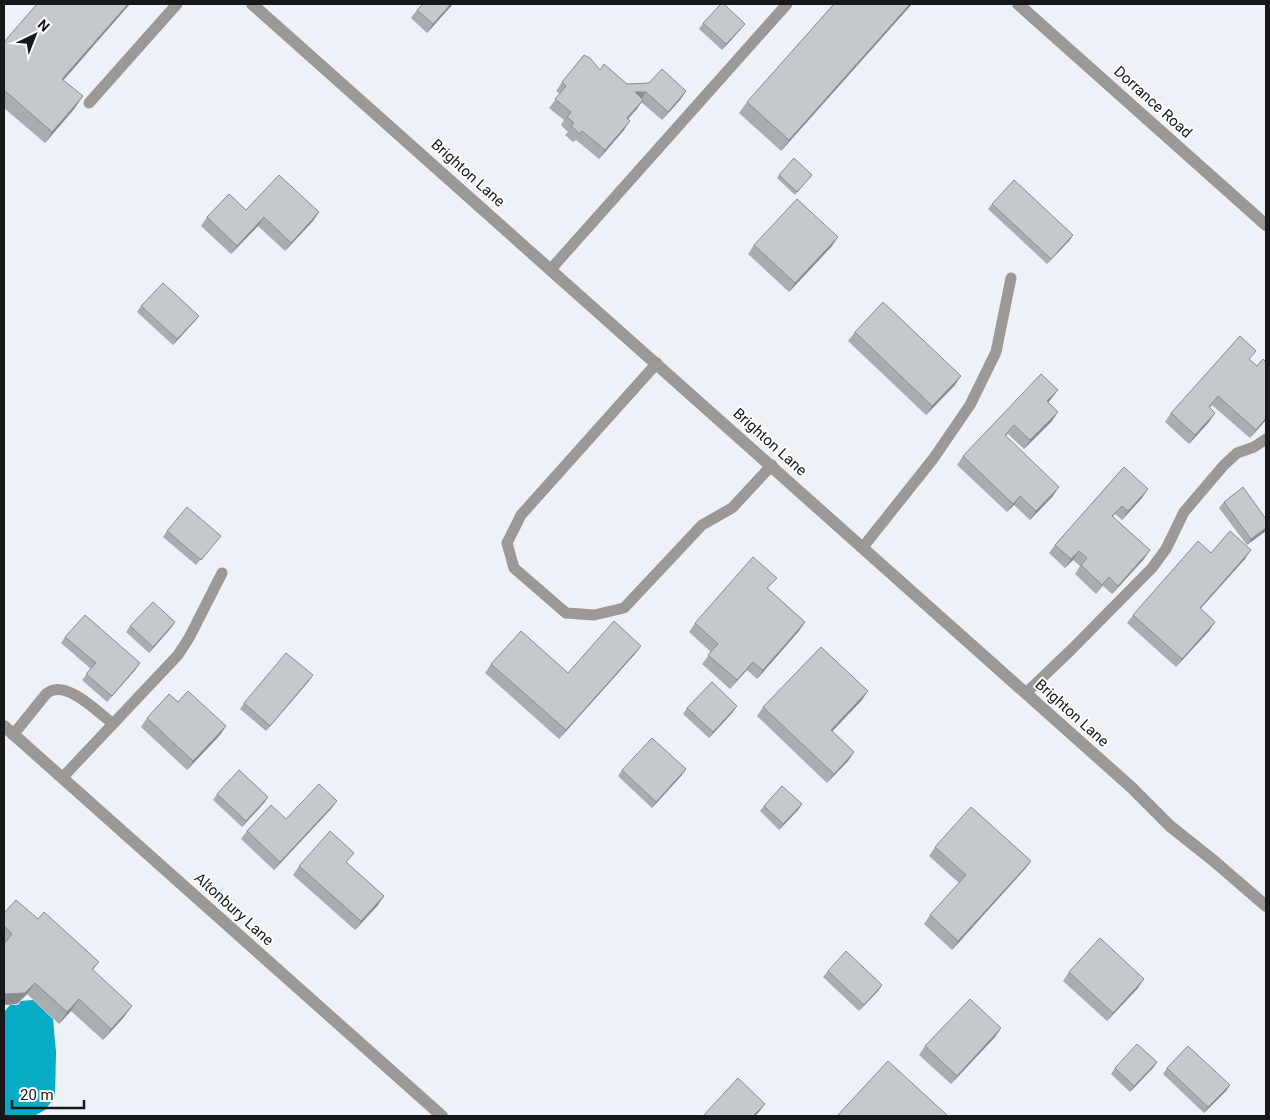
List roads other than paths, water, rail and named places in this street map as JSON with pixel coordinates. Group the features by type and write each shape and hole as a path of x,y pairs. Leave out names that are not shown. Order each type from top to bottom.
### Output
{"street":[{"name":"Brighton Lane","path":"252,4 1131,786 1170,826 1266,906"},
{"name":"Dorrance Road","path":"1018,4 1266,225"},
{"name":"Altonbury Lane","path":"8,731 442,1116"}],"lane":[{"path":"89,103 177,4"},
{"path":"551,269 787,4"},
{"path":"863,547 934,459 970,405 996,352 1011,278"},
{"path":"657,363 521,515 507,543 514,568 566,613 594,615 624,608 702,524 732,508 772,465"},
{"path":"1026,693 1152,568 1166,549 1184,512 1224,465 1237,453 1254,447 1266,439"},
{"path":"62,778 178,655 189,638 222,573"},
{"path":"8,731 49,691 56,689 66,690 84,701 113,724"}],"water":[{"path":"33,1000 53,1019 56,1052 55,1097 45,1110 34,1116 4,1116 4,1012 10,1005 18,1005 21,1001"}]}
